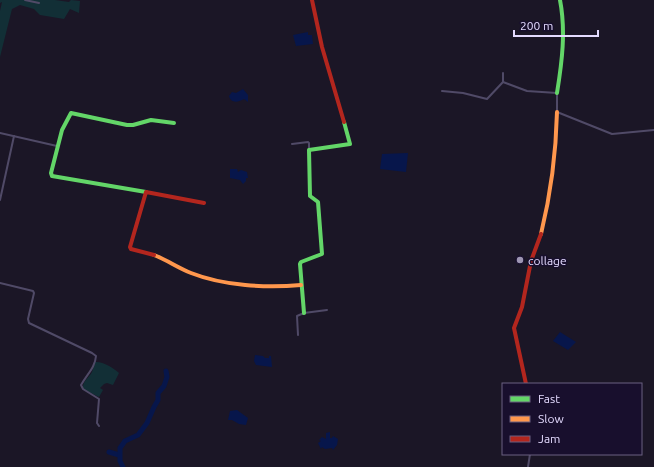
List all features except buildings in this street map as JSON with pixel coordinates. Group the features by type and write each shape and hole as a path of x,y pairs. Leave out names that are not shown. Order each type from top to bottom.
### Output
{"street":[{"path":"25,0 39,3"},
{"path":"309,150 350,144 322,47 312,0"},
{"path":"526,383 514,328 522,306 531,261 540,239 549,200 556,148 557,93 563,55 563,14 560,0"},
{"path":"442,91 463,92 487,99 503,82 503,73"},
{"path":"503,82 527,91 557,93"},
{"path":"557,112 612,134 654,130"},
{"path":"174,123 151,120 133,125 127,125 71,113 62,130 51,173 52,176 146,192 204,204"},
{"path":"0,133 58,146"},
{"path":"0,200 14,136"},
{"path":"292,144 309,143 310,196 318,202 322,254 301,262 301,285 304,313"},
{"path":"146,192 130,245 131,249 155,255 190,273 225,282 273,287 301,285"},
{"path":"0,283 33,291 34,293 28,323 96,356 92,369 86,375 81,385 82,388 99,399 97,422 99,426"},
{"path":"298,335 297,316 304,313 327,310"},
{"path":"528,467 530,455"}],"green space":[{"path":"0,0 80,1 79,13 70,9 64,19 40,15 34,9 20,5 12,9 0,57 0,11 2,2 0,3"},
{"path":"95,362 108,365 119,373 113,385 107,383 100,388 103,390 99,397 83,389 86,380 92,372"}],"shaded area":[{"path":"308,32 308,35 312,35 313,44 296,46 293,35"},
{"path":"243,89 248,95 248,102 244,99 235,102 230,99 229,96 232,92 236,93"},
{"path":"408,153 406,172 380,169 382,154"},
{"path":"230,169 237,169 238,172 241,170 247,172 248,178 246,178 246,181 243,184 240,180 230,178"},
{"path":"560,332 576,342 568,350 553,341"},
{"path":"255,355 263,356 265,358 269,358 269,356 271,356 272,367 256,365 254,361"},
{"path":"237,410 248,418 246,425 228,420 230,411"},
{"path":"330,432 330,438 333,436 338,439 337,445 333,450 332,448 325,449 322,447 321,449 318,443 321,441 319,440 322,437 326,439 326,433"}],"waterway":[{"path":"123,467 120,461 120,448 125,441 138,435 147,423 158,400 158,393 164,386 167,377 166,371"},
{"path":"109,452 119,455"}],"traffic: fast":[{"path":"557,93 562,58 563,35 560,0"},
{"path":"146,192 52,176 51,173 62,130 71,113 127,125 133,125 151,120 174,123"},
{"path":"304,313 300,264 301,262 322,254 318,202 310,196 309,150 350,144 344,122"}],"traffic: slow":[{"path":"541,234 548,204 552,174 557,112"},
{"path":"154,255 191,273 217,281 260,286 301,285"}],"traffic: jam":[{"path":"312,0 322,47 344,122"},
{"path":"154,255 131,249 130,247 146,192 204,203"},
{"path":"526,383 514,328 522,307 531,261 541,234"}],"place":[{"name":"collage","path":"520,260"}]}
